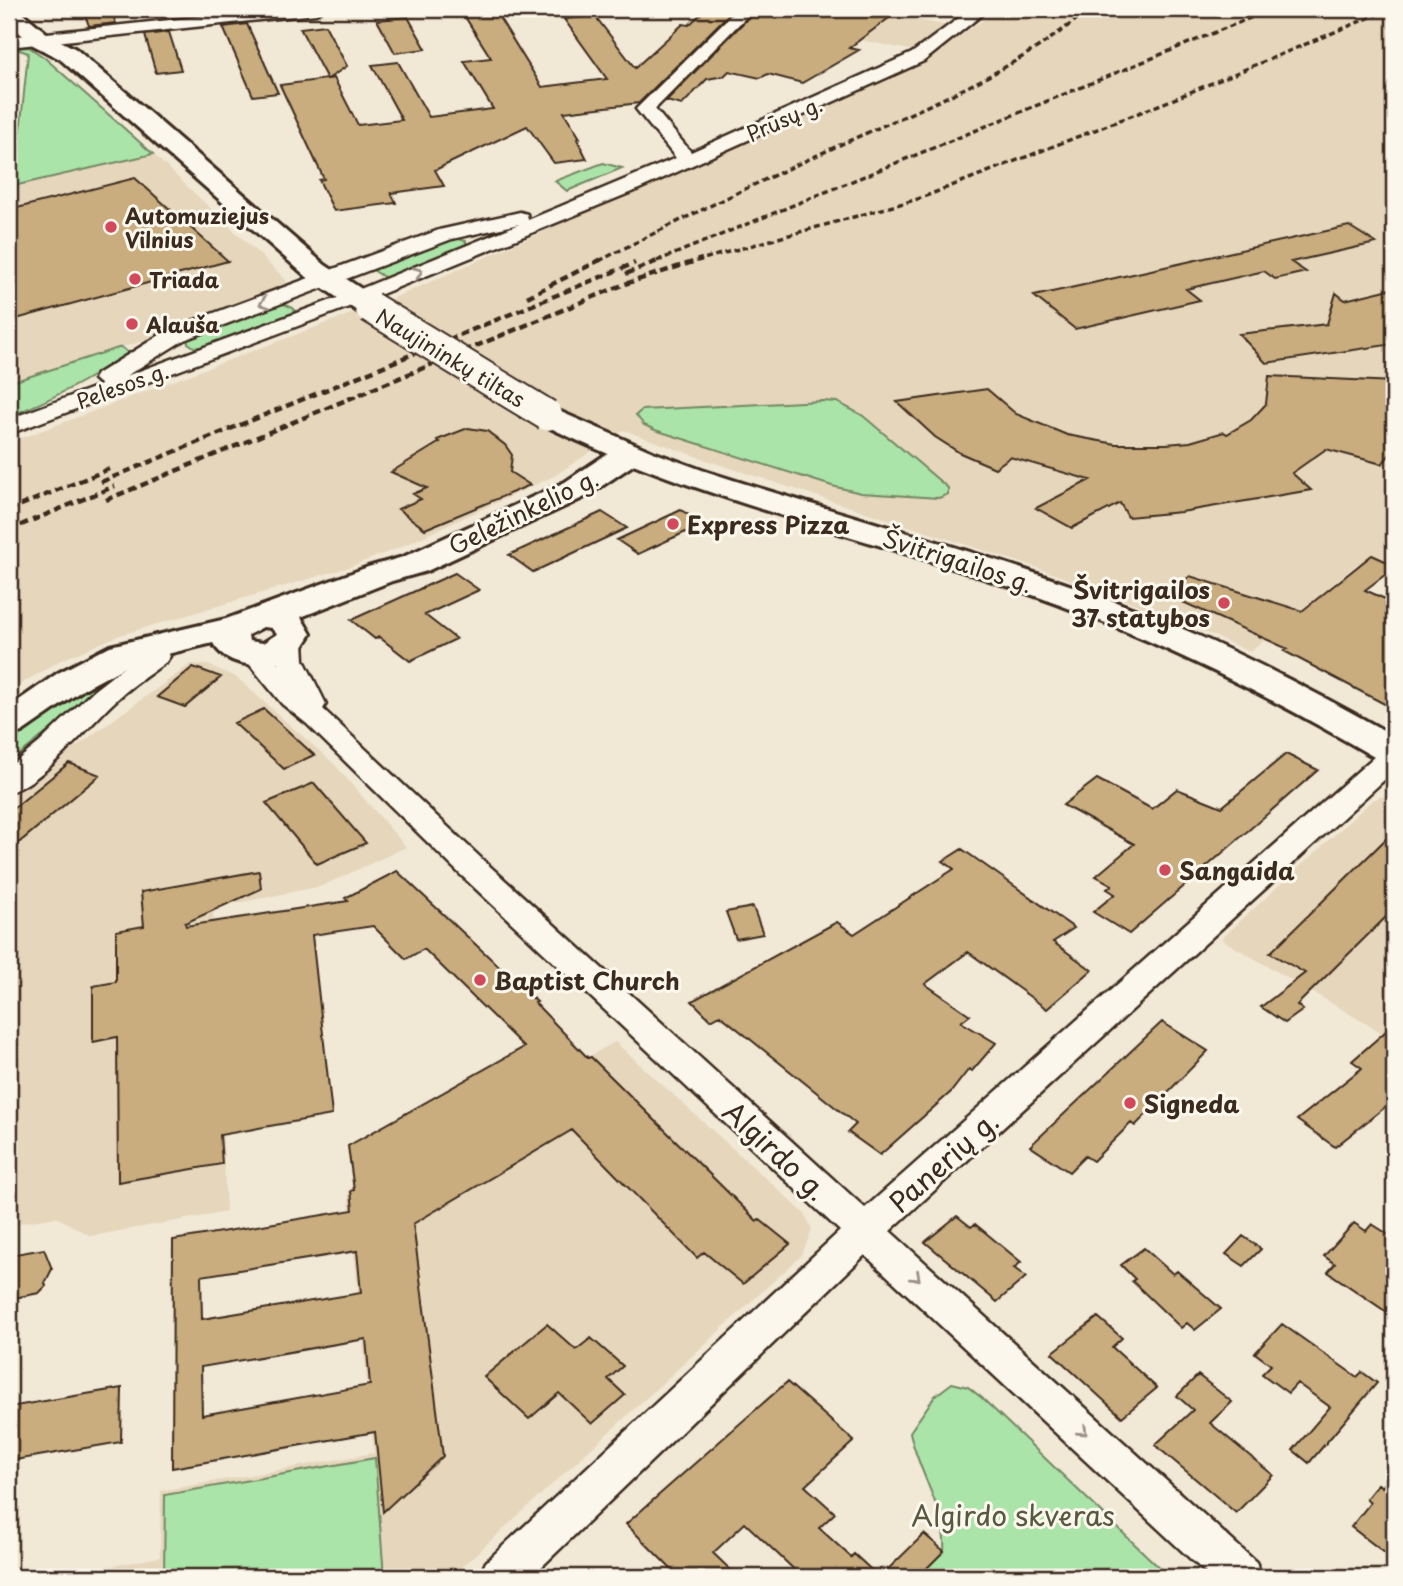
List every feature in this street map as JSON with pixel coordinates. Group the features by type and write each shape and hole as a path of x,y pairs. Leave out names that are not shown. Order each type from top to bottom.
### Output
{"main road":[{"path":"27,9 57,44"},
{"path":"9,12 57,44"},
{"name":"Naujininkų tiltas","path":"57,44 328,280 547,415"},
{"name":"Švitrigailos g.","path":"547,415 589,438 628,454 727,488 937,551 1076,599 1244,670 1394,753"},
{"name":"Geležinkelio g.","path":"242,643 274,651 284,630 399,575 415,564 576,489 628,454"},
{"path":"9,724 71,681 103,681 156,656 242,643"},
{"path":"103,681 122,654 144,647 242,643"}],"street":[{"path":"9,42 57,44 316,9"},
{"path":"692,159 680,153 645,109 746,9"},
{"name":"Prūsų g.","path":"362,302 488,244 692,159 918,57 937,45 971,10"},
{"name":"Prūsų g.","path":"328,280 446,234 484,224 575,208"},
{"name":"Prūsų g.","path":"446,234 478,236 488,244"},
{"name":"Pelesos g.","path":"35,417 110,377 176,335 328,280"},
{"name":"Pelesos g.","path":"9,428 208,353 362,302"},
{"name":"Pelesos g.","path":"176,335 174,348 208,353"},
{"name":"Algirdo g.","path":"284,630 290,660 317,718"},
{"name":"Algirdo g.","path":"242,643 292,698 317,718 481,875 1241,1577"},
{"path":"9,782 49,750 103,681"},
{"name":"Panerių g.","path":"501,1577 865,1232 1394,753"}],"shaded area":[{"path":"829,9 859,9 949,26 914,51 813,30"},
{"path":"999,9 1394,9 1394,580 1357,564 1250,652 1176,619 1044,570 709,461 624,430 554,476 396,549 349,567 120,635 61,660 9,691 9,443 401,295 887,78 929,57"},
{"path":"153,154 286,280 287,286 184,328 9,383 9,187"},
{"path":"191,664 208,665 236,677 334,764 406,847 322,886 213,908 226,1212 91,1236 56,1217 9,1225 9,799 52,764"},
{"path":"1394,795 1394,1028 1386,1035 1221,939 1368,804 1379,797"},
{"path":"615,1042 805,1214 812,1230 801,1256 451,1577 55,1577 160,1557 161,1491 374,1453 348,1190"}],"green space":[{"path":"29,47 45,58 153,154 9,187 9,175 16,172 28,53 14,48"},
{"path":"603,163 622,168 567,191 555,181"},
{"path":"451,237 466,241 466,246 387,279 370,268"},
{"path":"282,303 293,308 298,314 204,348 188,343 187,339 193,335"},
{"path":"121,347 129,353 100,372 9,416 9,383"},
{"path":"837,402 862,415 948,488 948,494 939,498 861,493 832,486 655,430 644,425 636,415 642,410"},
{"path":"92,679 104,687 9,763 9,735"},
{"name":"Algirdo skveras","path":"952,1383 968,1387 982,1398 1169,1577 918,1577 944,1551 944,1536 937,1507 910,1432 935,1396"},
{"path":"375,1458 384,1577 164,1577 165,1495"}],"building":[{"path":"83,9 110,9 116,23 89,26"},
{"path":"460,9 494,9 542,87 607,79 564,19 595,16 635,68 683,24 689,25 706,9 734,9 639,103 564,112 580,138 577,139 587,159 554,163 527,126 435,170 444,186 391,193 396,203 334,211 319,180 324,179 280,85 327,79 300,28 325,25 347,66 328,79 334,78 358,125 402,120 372,65 398,62 429,117 493,109 464,61 491,58"},
{"path":"757,9 901,9 849,48 859,50 802,83 768,74 760,78 729,71 724,76 707,79 682,105 666,101"},
{"path":"408,17 426,49 395,53 377,20"},
{"path":"247,24 278,93 253,96 223,27"},
{"path":"169,32 181,70 156,73 145,35"},
{"path":"135,178 228,261 9,321 9,210"},
{"path":"1349,226 1376,243 1291,262 1306,272 1275,279 1264,271 1186,289 1200,300 1075,329 1034,296"},
{"path":"1394,288 1394,344 1266,363 1239,334 1327,324 1336,293 1345,300"},
{"path":"1269,376 1394,382 1394,449 1382,464 1326,449 1292,473 1311,490 1181,512 1128,517 1120,503 1072,528 1036,508 1090,480 1010,457 995,468 960,453 935,437 897,402 987,389 1016,414 1067,435 1116,444 1166,444 1190,442 1224,432 1227,434 1251,420 1266,404"},
{"path":"468,428 487,431 505,445 512,455 510,472 530,485 425,529 398,509 421,499 413,494 427,488 391,472 440,442 437,440"},
{"path":"681,510 703,524 638,554 617,540"},
{"path":"602,512 627,528 533,572 509,555"},
{"path":"1372,555 1394,565 1394,568 1365,590 1394,603 1394,709 1284,651 1288,649 1167,595 1190,576 1302,611"},
{"path":"455,573 479,590 425,615 456,639 410,661 351,620"},
{"path":"193,667 221,677 185,707 157,697"},
{"path":"264,709 314,755 284,769 234,723"},
{"path":"1286,754 1318,770 1129,934 1093,912 1115,894 1107,889 1112,885 1096,876 1134,844 1063,805 1097,779 1152,809 1177,789 1222,807"},
{"path":"69,763 100,775 9,851 9,812"},
{"path":"314,783 366,843 317,864 266,803"},
{"path":"1394,831 1394,909 1297,1005 1303,1010 1285,1023 1261,1007 1305,973 1270,953"},
{"path":"962,849 1074,928 1053,942 1092,970 1047,1009 968,952 925,984 970,1015 961,1022 996,1043 972,1071 969,1069 951,1092 880,1155 848,1132 856,1124 720,1015 711,1020 692,1001 837,922 854,934 954,869 943,861"},
{"path":"259,871 261,889 185,923 186,926 348,901 345,898 397,871 537,1002 535,1003 588,1058 591,1057 757,1221 759,1219 790,1244 743,1284 704,1252 697,1258 572,1130 413,1224 443,1456 383,1512 375,1432 172,1468 173,1240 353,1210 351,1191 354,1190 348,1146 524,1047 424,949 406,959 373,926 312,935 332,1115 220,1135 222,1164 118,1182 117,1037 93,1042 93,986 116,982 116,931 144,926 141,892","holes":["357,1251 361,1293 202,1319 201,1276","366,1339 370,1385 202,1415 201,1367"]},
{"path":"753,907 763,934 736,939 726,912"},
{"path":"1162,1022 1208,1051 1135,1126 1131,1123 1093,1161 1085,1156 1069,1172 1030,1146"},
{"path":"1394,1024 1394,1100 1335,1147 1297,1120 1362,1068 1352,1061"},
{"path":"957,1216 971,1227 975,1224 1021,1262 1014,1268 1026,1277 997,1302 925,1242"},
{"path":"1354,1223 1366,1231 1372,1224 1394,1238 1394,1317 1328,1272 1335,1264 1324,1256"},
{"path":"1243,1236 1261,1249 1244,1266 1226,1254"},
{"path":"1144,1248 1173,1274 1177,1271 1221,1309 1195,1330 1187,1323 1181,1328 1132,1281 1135,1279 1121,1265"},
{"path":"44,1249 52,1269 46,1286 39,1293 9,1299 9,1255"},
{"path":"1098,1317 1122,1338 1112,1347 1157,1388 1122,1417 1052,1353"},
{"path":"547,1324 576,1350 591,1338 623,1366 608,1379 625,1395 592,1424 559,1393 529,1419 484,1377"},
{"path":"1282,1324 1357,1377 1362,1372 1377,1383 1309,1463 1293,1450 1330,1407 1297,1383 1288,1393 1262,1374 1271,1365 1255,1353"},
{"path":"1198,1375 1232,1402 1210,1423 1273,1475 1236,1513 1155,1445 1193,1410 1177,1396"},
{"path":"787,1382 854,1441 805,1486 835,1513 819,1528 851,1557 854,1554 879,1577 802,1577 745,1523 713,1553 738,1577 679,1577 626,1524"},
{"path":"122,1388 121,1442 9,1461 9,1407"},
{"path":"1394,1472 1394,1560 1351,1527 1370,1503 1366,1499 1378,1484 1382,1487"},
{"path":"924,1534 944,1551 918,1577 880,1577"}],"railway":[{"path":"599,261 774,175 966,88 1030,52 1089,9"},
{"path":"657,261 1272,9"},
{"path":"696,261 918,199 1164,103 1390,9"},
{"path":"527,297 602,259"},
{"path":"626,274 662,259"},
{"path":"106,500 625,284 702,259"},
{"path":"101,482 635,263"},
{"path":"9,510 109,469"},
{"path":"9,530 115,486"}],"place":[{"name":"Automuziejus Vilnius","path":"111,227"},
{"name":"Triada","path":"135,279"},
{"name":"Alauša","path":"132,324"},
{"name":"Express Pizza","path":"673,524"},
{"name":"Švitrigailos 37 statybos","path":"1224,603"},
{"name":"Sangaida","path":"1165,870"},
{"name":"Baptist Church","path":"480,980"},
{"name":"Signeda","path":"1130,1103"}]}
